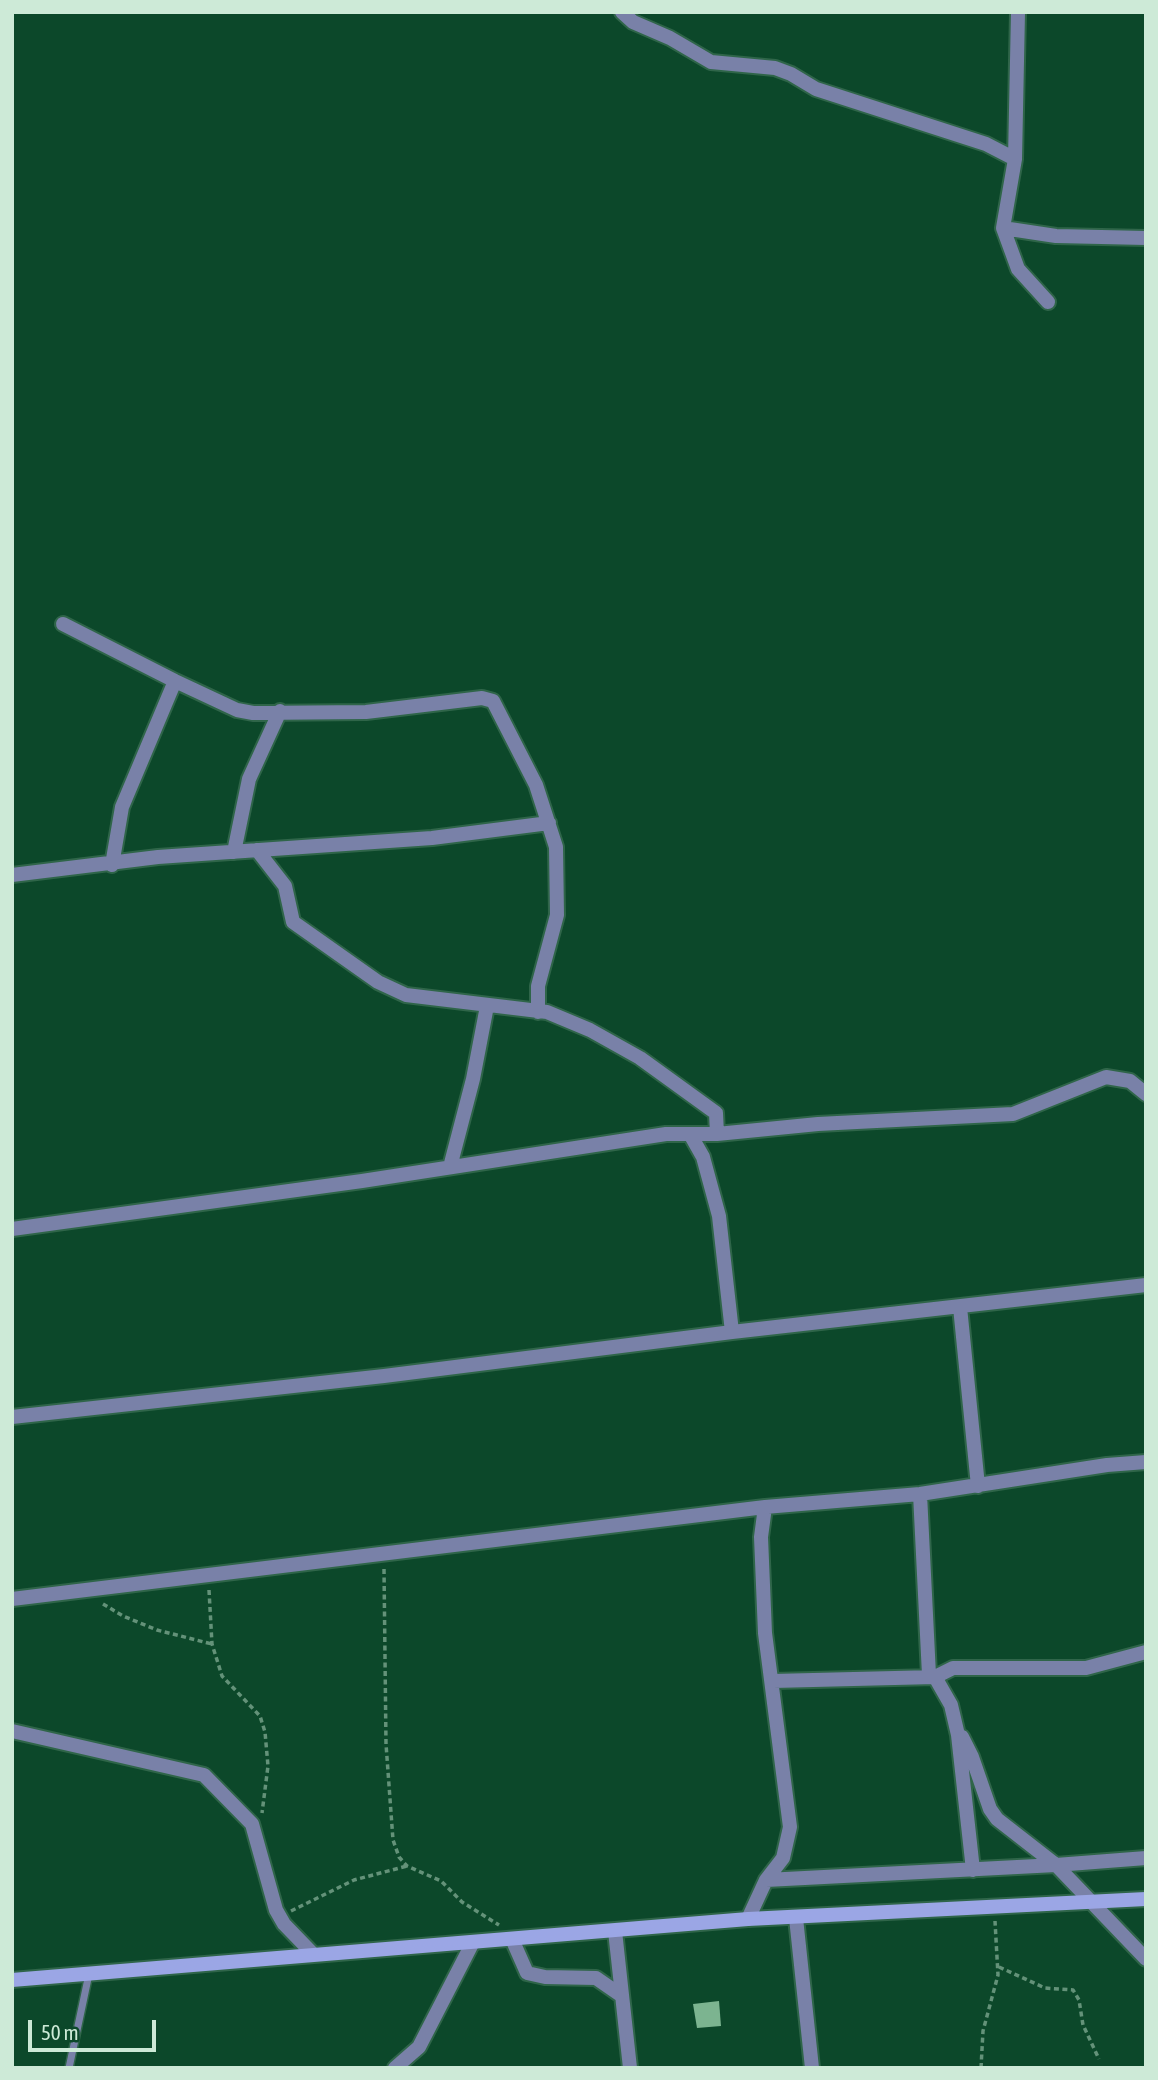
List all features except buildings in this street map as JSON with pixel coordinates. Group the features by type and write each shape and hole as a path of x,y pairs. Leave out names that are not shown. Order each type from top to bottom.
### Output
{"main road":[{"path":"12,1980 748,1919 1146,1899"}],"street":[{"path":"622,12 633,22 670,38 711,62 775,68 816,89 986,144 1015,159"},
{"path":"1018,12 1015,159 1003,228 1018,269 1048,302"},
{"path":"1003,228 1056,236 1146,238"},
{"path":"63,624 237,710 253,713 366,712 488,699 498,707 536,785 556,847 557,915 538,986 538,1012"},
{"path":"112,865 126,796 175,681"},
{"path":"234,852 249,779 280,711"},
{"path":"12,875 234,852 432,838 549,823"},
{"path":"257,850 285,886 293,922 378,982 406,995 538,1012 590,1030 640,1058 716,1113 718,1134"},
{"path":"450,1167 473,1079 487,1006"},
{"path":"12,1229 666,1134 718,1134 818,1124 1013,1114 1106,1077 1130,1081 1146,1094"},
{"path":"690,1134 703,1157 717,1205 732,1332"},
{"path":"12,1417 384,1376 732,1332 1146,1285"},
{"path":"960,1307 978,1486"},
{"path":"12,1599 765,1507 920,1494 1107,1465 1146,1462"},
{"path":"920,1494 932,1676 951,1704 957,1726 973,1870"},
{"path":"748,1919 766,1880 783,1858 790,1827 774,1681 765,1633 761,1537 765,1507"},
{"path":"774,1681 932,1676 953,1668 1086,1668 1146,1652"},
{"path":"957,1726 972,1757 990,1809 998,1819 1056,1865 1146,1959"},
{"path":"12,1731 198,1772 253,1824 280,1917 313,1954"},
{"path":"766,1880 1146,1858"},
{"path":"796,1918 813,2068"},
{"path":"615,1931 630,2068"},
{"path":"516,1939 527,1973 545,1977 596,1978 622,1996"},
{"path":"394,2068 419,2046 473,1942"}],"lane":[{"path":"69,2068 89,1974"}],"path":[{"path":"384,1553 387,1758 393,1840 398,1857 407,1866 441,1881 462,1902 516,1939"},
{"path":"208,1574 212,1644 222,1676 260,1716 265,1732 268,1766 258,1841"},
{"path":"81,1589 123,1616 157,1630 212,1644"},
{"path":"280,1917 354,1880 407,1866"},
{"path":"981,2068 983,2031 999,1967 995,1908"},
{"path":"999,1967 1045,1988 1073,1990 1079,2000 1083,2025 1099,2059"}]}
